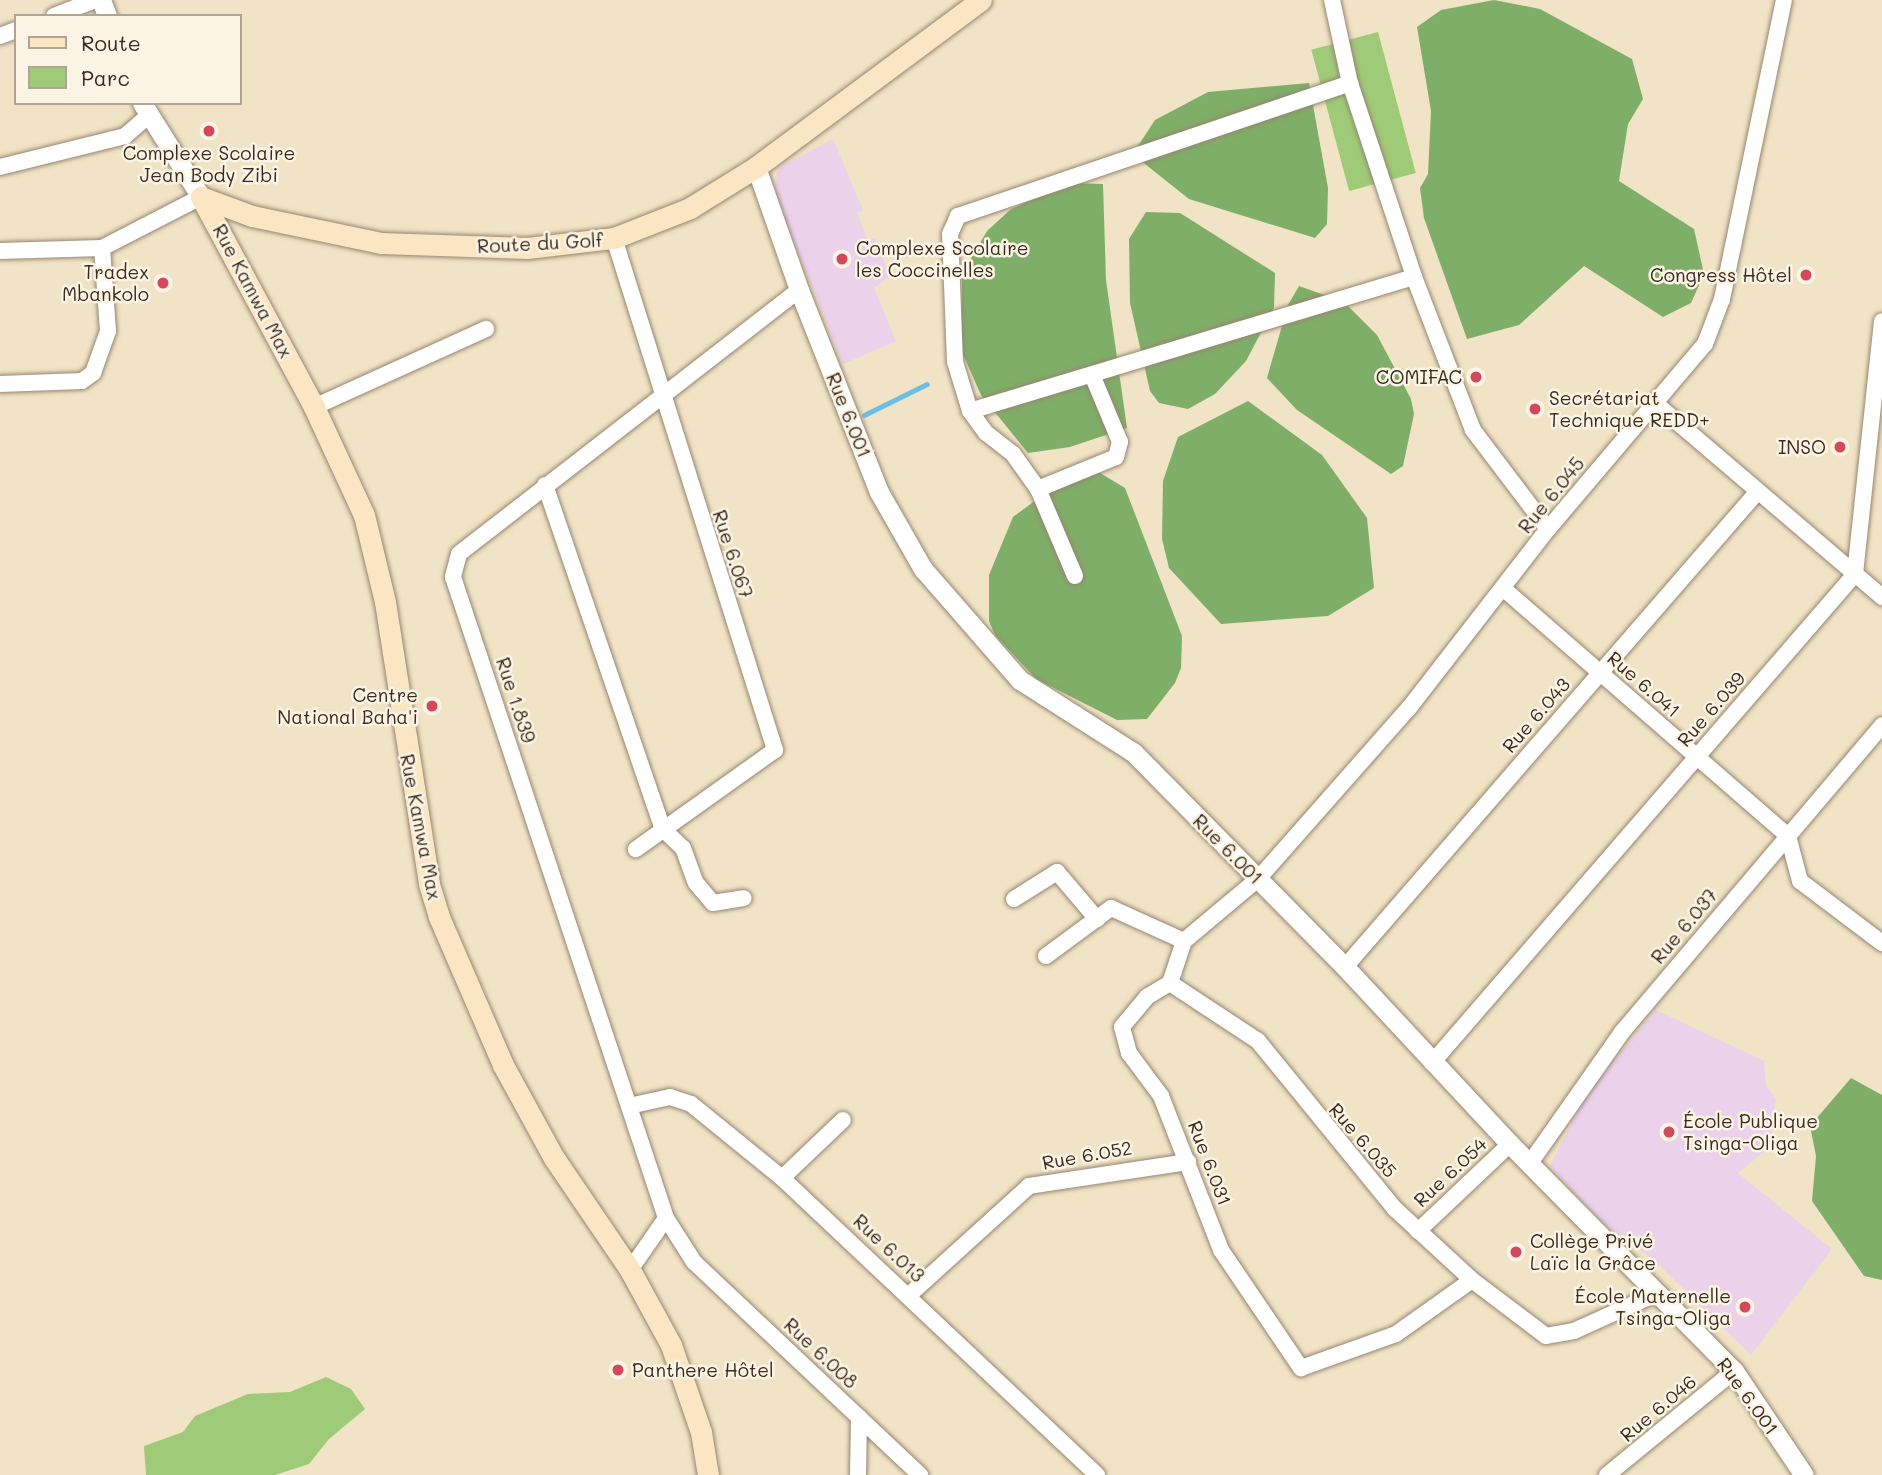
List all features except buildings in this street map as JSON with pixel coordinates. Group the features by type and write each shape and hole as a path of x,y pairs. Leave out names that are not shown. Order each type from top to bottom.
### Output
{"main road":[{"name":"Route du Golf","path":"201,197 252,216 381,243 527,248 614,238 690,208 756,167 981,0"},
{"name":"Rue Kamwa Max","path":"201,197 314,407 364,515 374,552 429,884 439,917 503,1065 554,1158 630,1270 671,1345 687,1387 708,1475"}],"street":[{"path":"59,14 94,0"},
{"path":"1332,0 1350,83 1414,277 1473,430 1548,529"},
{"name":"Rue 6.045","path":"1258,879 1409,708 1505,590 1548,529 1705,344 1714,325 1784,0"},
{"path":"1075,576 1038,489 1013,454 986,433 970,411 955,362 950,234 958,216 973,207 1003,204 1350,83"},
{"path":"0,167 125,136 145,110 201,197 102,248 0,251"},
{"name":"Rue 6.001","path":"756,167 799,290 879,492 923,569 1020,680 1134,753 1345,967 1432,1063 1734,1371 1804,1475"},
{"name":"Rue 6.067","path":"614,238 660,396 775,750 636,849"},
{"path":"0,384 82,381 93,373 108,331 102,248"},
{"path":"970,411 1093,377 1414,277"},
{"name":"Rue 1.839","path":"694,1262 666,1218 453,577 459,554 799,290"},
{"path":"1855,574 1882,321"},
{"path":"314,407 486,328"},
{"path":"1038,489 1116,457 1120,442 1093,377"},
{"path":"1655,402 1882,597"},
{"path":"545,485 663,829 683,848 696,883 713,903 744,898"},
{"name":"Rue 6.043","path":"1345,967 1758,491"},
{"name":"Rue 6.039","path":"1432,1063 1855,574"},
{"name":"Rue 6.041","path":"1505,590 1788,836"},
{"name":"Rue 6.037","path":"1530,1163 1622,1032 1882,725"},
{"path":"1788,836 1800,881 1882,943"},
{"path":"1014,900 1057,872 1097,919"},
{"path":"1170,982 1184,942 1258,879"},
{"path":"1046,956 1111,908 1184,942"},
{"name":"Rue 6.031","path":"1170,982 1147,997 1122,1027 1129,1053 1161,1096 1221,1250 1301,1368 1396,1334 1472,1280"},
{"name":"Rue 6.035","path":"1170,982 1258,1041 1314,1116 1418,1231 1472,1280 1546,1336 1574,1331 1658,1293"},
{"name":"Rue 6.013","path":"629,1106 670,1097 691,1104 782,1178 1097,1475"},
{"path":"782,1178 843,1120"},
{"name":"Rue 6.054","path":"1418,1231 1510,1144"},
{"name":"Rue 6.052","path":"909,1295 1029,1186 1188,1162"},
{"path":"630,1270 666,1218"},
{"name":"Rue 6.008","path":"694,1262 920,1475"},
{"name":"Rue 6.046","path":"1607,1475 1734,1371"},
{"path":"858,1475 859,1417"}],"shaded area":[{"name":"Complexe Scolaire les Coccinelles","path":"833,139 863,210 857,213 868,241 875,238 890,276 874,288 896,341 843,364 774,193 778,168"},
{"name":"École Publique Tsinga-Oliga","path":"1656,1010 1764,1061 1766,1086 1776,1099 1770,1147 1738,1173 1832,1249 1751,1355 1654,1260 1602,1222 1550,1166 1586,1094"}],"green space":[{"path":"1494,0 1540,9 1632,59 1643,99 1628,124 1619,181 1694,229 1704,274 1691,303 1663,317 1584,266 1519,325 1467,339 1424,218 1420,188 1428,174 1431,111 1417,27 1441,10"},
{"path":"1378,32 1416,173 1349,191 1311,50"},
{"path":"1309,83 1328,188 1327,224 1315,238 1189,199 1140,160 1138,146 1155,120 1208,92"},
{"path":"1071,183 1103,184 1106,280 1127,428 1070,447 1028,453 981,395 961,350 962,274 987,231 1011,209"},
{"path":"1146,212 1180,213 1275,273 1274,308 1246,361 1215,394 1188,409 1159,403 1150,391 1130,303 1129,239"},
{"path":"1299,286 1344,302 1377,335 1411,399 1414,414 1403,466 1391,474 1297,410 1267,378 1288,305"},
{"path":"1248,401 1322,455 1367,518 1374,588 1328,616 1221,624 1169,568 1162,539 1163,481 1178,437"},
{"path":"1095,470 1125,488 1182,636 1181,668 1175,683 1147,719 1117,720 1036,679 995,635 989,621 989,575 1013,517 1051,489"},
{"path":"1851,1078 1882,1095 1882,1280 1864,1276 1812,1201 1816,1156 1810,1126"},
{"path":"326,1377 351,1389 365,1409 329,1439 309,1464 275,1475 146,1475 144,1446 183,1432 195,1416 248,1394 290,1392"}],"waterway":[{"path":"864,415 927,384"}],"place":[{"name":"Complexe Scolaire Jean Body Zibi","path":"209,131"},
{"name":"Complexe Scolaire les Coccinelles","path":"842,259"},
{"name":"Congress Hôtel","path":"1806,275"},
{"name":"Tradex Mbankolo","path":"163,283"},
{"name":"COMIFAC","path":"1476,377"},
{"name":"Secrétariat Technique REDD+","path":"1535,409"},
{"name":"INSO","path":"1840,447"},
{"name":"Centre National Baha'i","path":"432,706"},
{"name":"École Publique Tsinga-Oliga","path":"1669,1132"},
{"name":"Collège Privé Laïc la Grâce","path":"1516,1252"},
{"name":"École Maternelle Tsinga-Oliga","path":"1745,1307"},
{"name":"Panthere Hôtel","path":"618,1370"}]}
